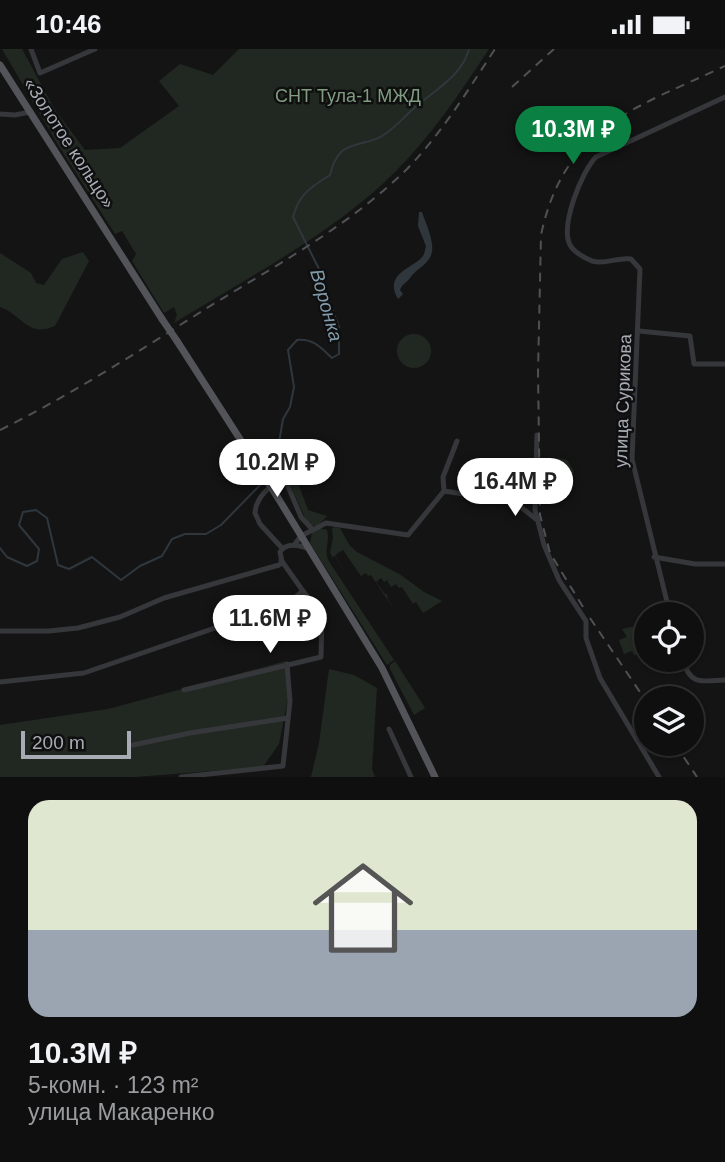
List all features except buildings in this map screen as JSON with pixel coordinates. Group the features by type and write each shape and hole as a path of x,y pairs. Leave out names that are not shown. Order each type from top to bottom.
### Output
{"main road":[{"name":"«Золотое кольцо»","path":"0,65 301,536"},
{"path":"301,536 382,668 436,777"}],"street":[{"path":"31,49 40,73 95,49"},
{"name":"улица Сурикова","path":"667,602 632,459 640,269 631,259 592,261 580,255 570,246 568,226 583,174 593,160 725,97"},
{"path":"0,114 30,112"},
{"path":"639,331 690,336 694,364 725,364"},
{"path":"537,435 534,493 537,519 557,577 586,621 586,638 600,678 659,777"},
{"path":"294,545 301,536 327,523 408,535 444,491 443,477 457,441"},
{"path":"0,631 78,628 120,617 169,597 278,565 282,548 260,524 255,513 259,498 275,484 283,481 287,484 300,514 313,530"},
{"path":"444,491 477,497 526,496 534,493"},
{"path":"509,497 537,519"},
{"path":"282,548 294,545 309,549"},
{"path":"654,557 695,564 725,564"},
{"path":"184,690 321,657 322,615 281,560"},
{"path":"0,682 83,673 266,612 288,603 303,591"},
{"path":"181,777 283,766 290,688 288,664"},
{"path":"688,672 690,677 698,681 725,680"},
{"path":"133,745 288,718"},
{"path":"389,729 411,777"}],"green space":[{"name":"СНТ Тула-1 МЖД","path":"2,49 22,49 55,110 85,150 120,148 179,106 159,81 180,64 213,75 239,49 489,49 421,143 371,194 318,235 174,323 177,315 174,307 164,313 132,261 136,254 122,231 115,234 58,145"},
{"path":"83,252 89,261 55,326 46,329 31,327 0,307 0,253 31,273 36,283 44,285 62,259"},
{"path":"414,334 426,339 431,351 426,363 414,368 402,363 397,351 402,339"},
{"path":"558,458 567,460 574,471 572,481 561,488 554,485 552,466"},
{"path":"300,470 298,483 308,510 327,516 317,526 310,525 306,520 290,484 293,474 297,477"},
{"path":"334,527 340,528 350,546 357,552 442,601 423,613 416,602 413,604 402,587 399,588 396,584 391,587 387,580 384,582 381,578 376,582 388,595 387,598 396,613 371,575 366,573 361,576 343,550 335,555 346,574 335,556 332,557 330,552"},
{"path":"320,528 327,530 328,560 394,660 387,665 310,543 312,533"},
{"path":"634,626 634,655 632,651 624,654 619,640 627,637 622,629"},
{"path":"286,661 289,693 279,744 263,767 135,777 0,777 0,725 108,709"},
{"path":"395,661 425,708 414,715 390,669 390,665"},
{"path":"329,669 354,675 377,688 372,769 375,777 311,777 319,743"}],"shaded area":[{"path":"419,212 422,212 430,236 431,254 427,262 402,286 400,290 403,294 398,299 394,290 397,277 425,252 426,246 418,226"}],"waterway":[{"name":"Воронка","path":"268,477 274,472 283,419 290,407 294,387 288,350 297,340 303,340 316,345 332,358 339,354 339,327 321,273 293,217 299,202 312,187 330,175 334,162 342,151 378,138 397,125 448,80 461,66 469,49"},
{"name":"Воронка","path":"0,548 7,557 27,566 37,561 39,549 19,525 23,512 36,510 47,518 58,565 69,569 92,557 121,580 140,566 162,556 172,539 185,534 206,534 221,525 264,481"}],"railway":[{"path":"0,430 109,369 290,257 363,207 407,169 432,141 495,49"},
{"path":"512,87 554,49"},
{"path":"583,607 550,553 540,515 538,372 541,235 552,198 567,169 586,145 608,125 634,109 725,66"},
{"path":"590,618 636,686"},
{"path":"683,756 697,777"}]}
